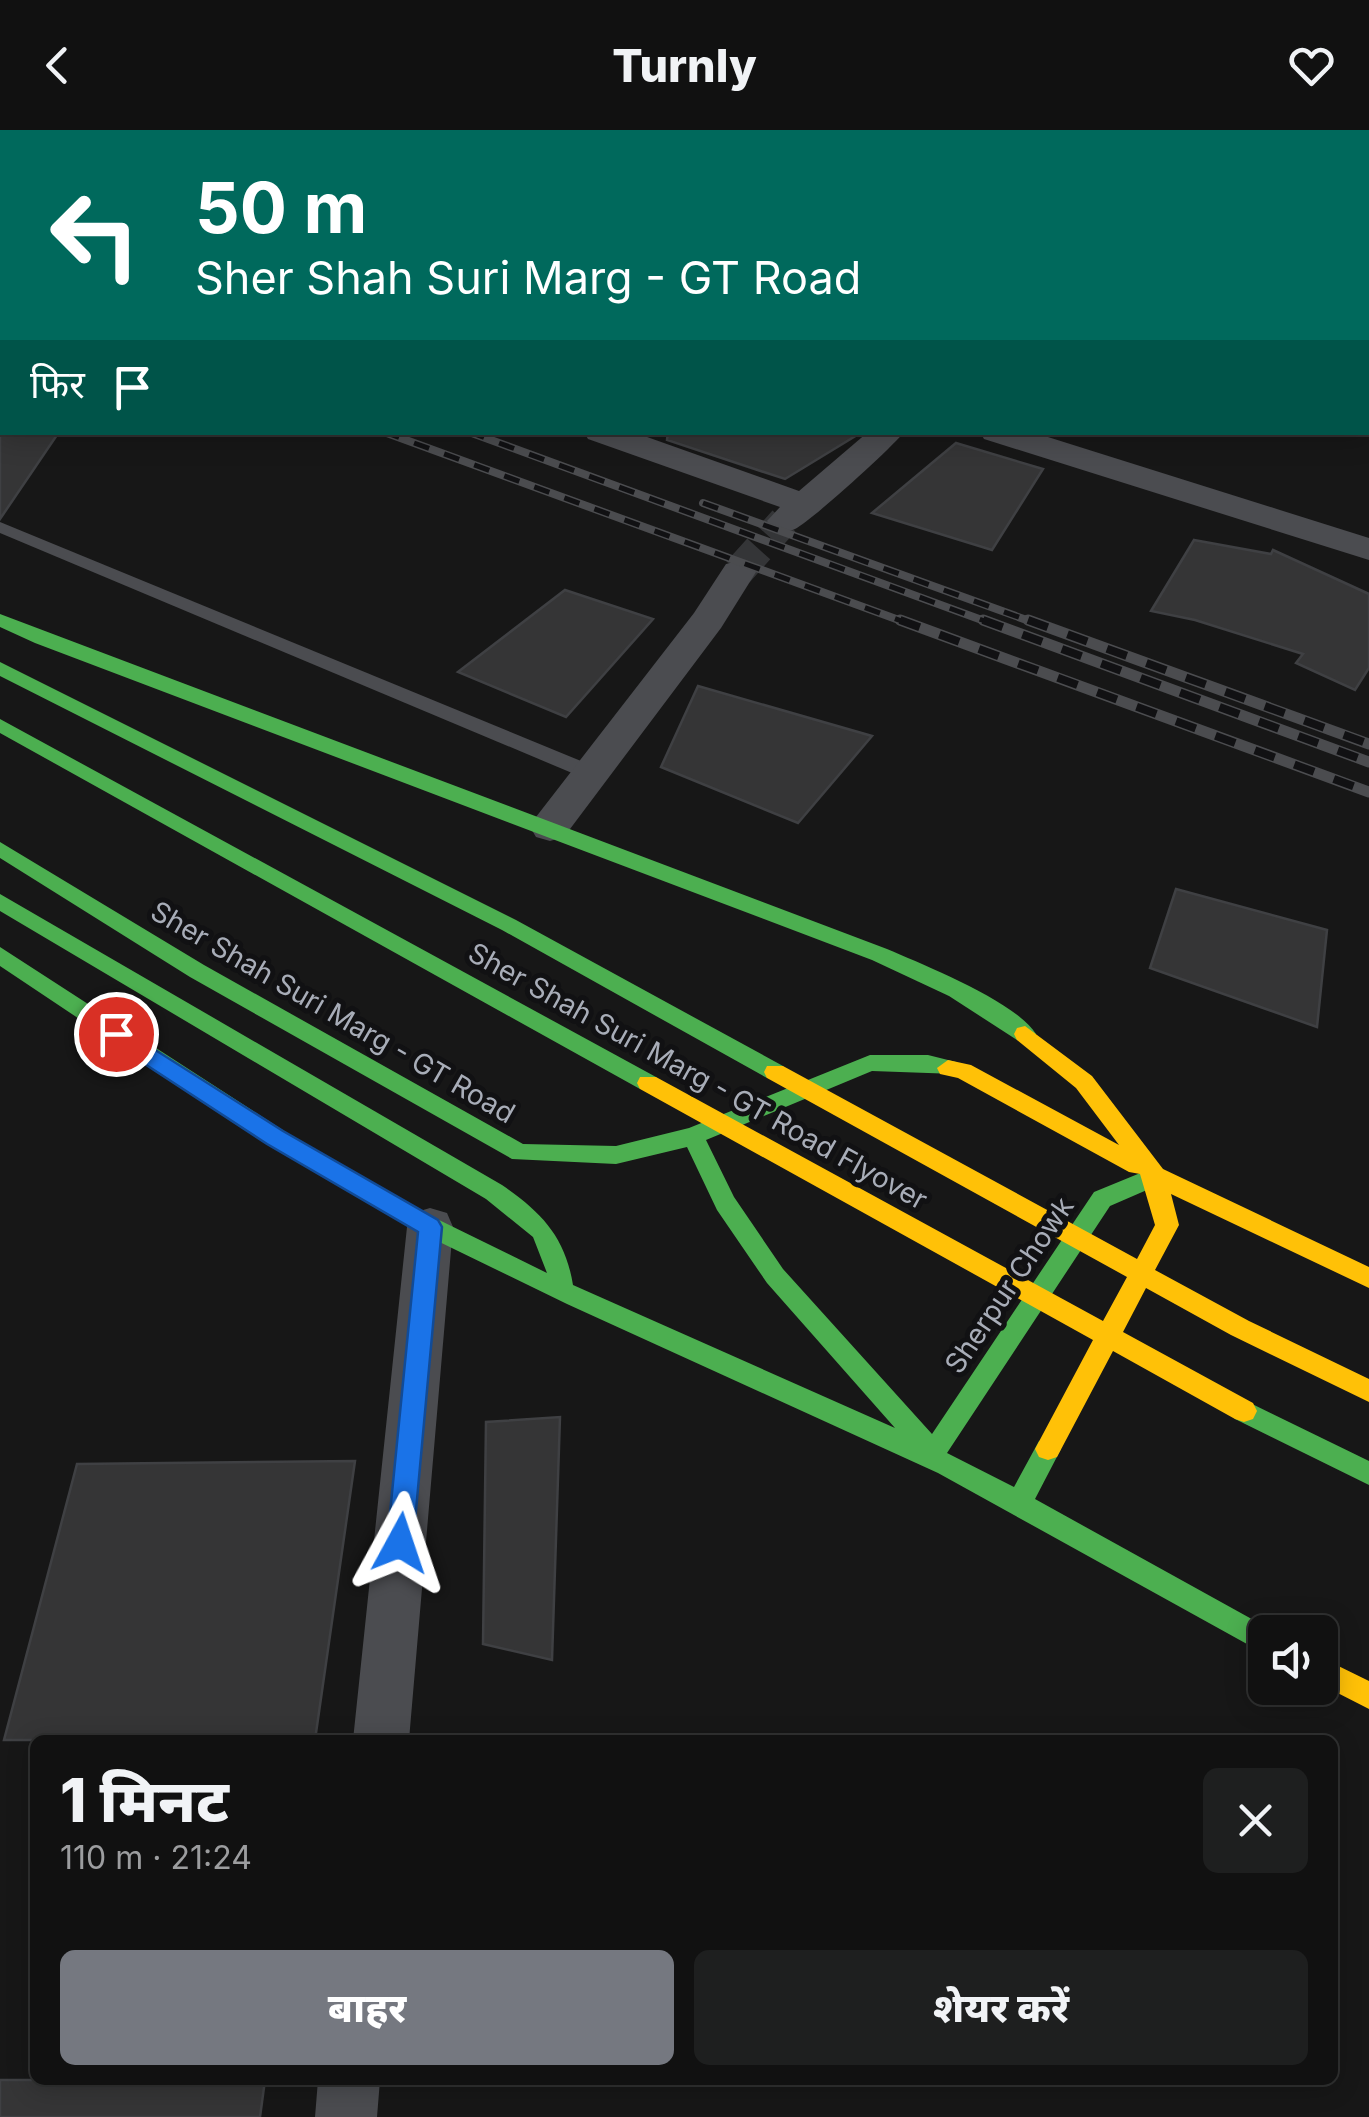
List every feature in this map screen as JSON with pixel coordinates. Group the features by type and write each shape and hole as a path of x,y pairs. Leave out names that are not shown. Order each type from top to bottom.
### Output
{"main road":[{"path":"0,620 41,639 550,827 926,976 1003,1017 1084,1082 1156,1176 1167,1225 1019,1503"},
{"name":"Sher Shah Suri Marg - GT Road Flyover","path":"0,668 509,925 1240,1328 1369,1391"},
{"name":"Sher Shah Suri Marg - GT Road Flyover","path":"0,725 1206,1392 1369,1474"},
{"name":"Sher Shah Suri Marg - GT Road","path":"0,849 197,971 520,1153 616,1154 693,1136 870,1063 928,1063 963,1071 1156,1176 1369,1278"},
{"path":"0,901 494,1192 547,1230 558,1254 560,1287"},
{"path":"0,955 275,1138 430,1227 933,1454 1248,1631"},
{"path":"693,1136 728,1210 749,1240 812,1318 933,1454"},
{"name":"Sherpur Chowk","path":"933,1454 1102,1200 1156,1176"},
{"path":"1338,1680 1369,1696"}],"street":[{"path":"607,435 795,512 885,435"},
{"path":"1006,435 1369,549"},
{"path":"550,827 708,620 738,572"},
{"path":"382,1735 430,1227"},
{"path":"346,2117 349,2085"}],"lane":[{"path":"0,527 591,773"}],"building":[{"path":"0,435 57,435 0,519"},
{"path":"668,435 857,435 785,479 667,440"},
{"path":"956,443 1043,469 992,550 872,513"},
{"path":"1194,540 1271,554 1273,550 1369,594 1369,668 1355,690 1296,663 1303,654 1195,620 1151,611"},
{"path":"565,590 653,619 566,717 458,672"},
{"path":"698,686 872,736 798,823 661,767"},
{"path":"1176,889 1327,930 1317,1027 1150,968"},
{"path":"560,1417 552,1660 483,1644 486,1422"},
{"path":"355,1461 316,1735 30,1735 30,1740 4,1740 77,1464"},
{"path":"0,2080 30,2080 30,2085 264,2085 260,2117 0,2117"}],"tunnel":[{"path":"738,572 784,521"}],"railway":[{"path":"392,435 907,623"},
{"path":"477,435 990,623"},
{"path":"703,503 1035,623"},
{"path":"900,620 1369,792"},
{"path":"983,620 1369,762"},
{"path":"1028,620 1369,744"}],"traffic: fast":[{"path":"0,620 41,639 879,954 956,990 1025,1034"},
{"path":"0,668 509,925 775,1072"},
{"path":"0,725 648,1083"},
{"path":"0,849 197,971 520,1153 616,1155 693,1136 870,1063 928,1063 948,1068"},
{"path":"0,901 494,1192 533,1221 549,1241 561,1287"},
{"path":"0,955 264,1131 373,1196 502,1263 873,1430 1019,1503 1048,1449"},
{"path":"693,1136 725,1203 775,1276 933,1453 1102,1199 1155,1176"},
{"path":"1244,1411 1369,1474"},
{"path":"1019,1503 1248,1631"}],"traffic: slow":[{"path":"1025,1034 1084,1082 1155,1176 1167,1225 1048,1449"},
{"path":"948,1068 963,1071 1137,1166"},
{"path":"775,1072 1240,1328 1369,1391"},
{"path":"648,1083 1244,1411"},
{"path":"1155,1176 1369,1278"},
{"path":"1338,1680 1369,1696"}],"route":[{"path":"116,1034 275,1138 430,1227 400,1543"}]}
